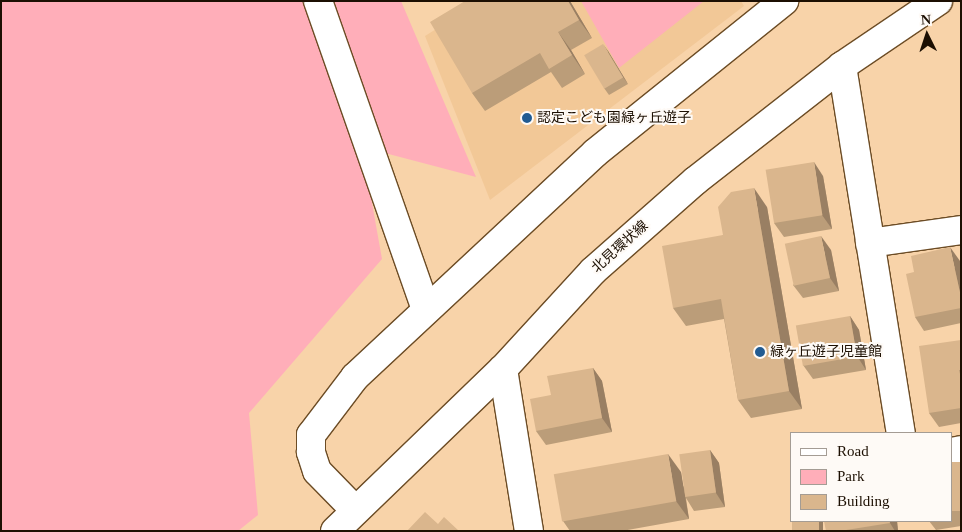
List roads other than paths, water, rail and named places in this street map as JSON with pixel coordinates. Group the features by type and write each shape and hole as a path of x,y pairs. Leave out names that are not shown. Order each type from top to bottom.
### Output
{"street":[{"path":"318,1 425,307"},
{"path":"355,510 317,472 311,435 355,377 425,307 595,153 784,1"},
{"name":"北見環状線","path":"335,531 503,369 621,246 695,180 842,66 938,1"},
{"path":"842,66 901,432"},
{"path":"870,243 961,230"},
{"path":"503,369 529,531"}],"place":[{"name":"認定こども園緑ヶ丘遊子","path":"527,118"},
{"name":"緑ヶ丘遊子児童館","path":"760,352"}]}
